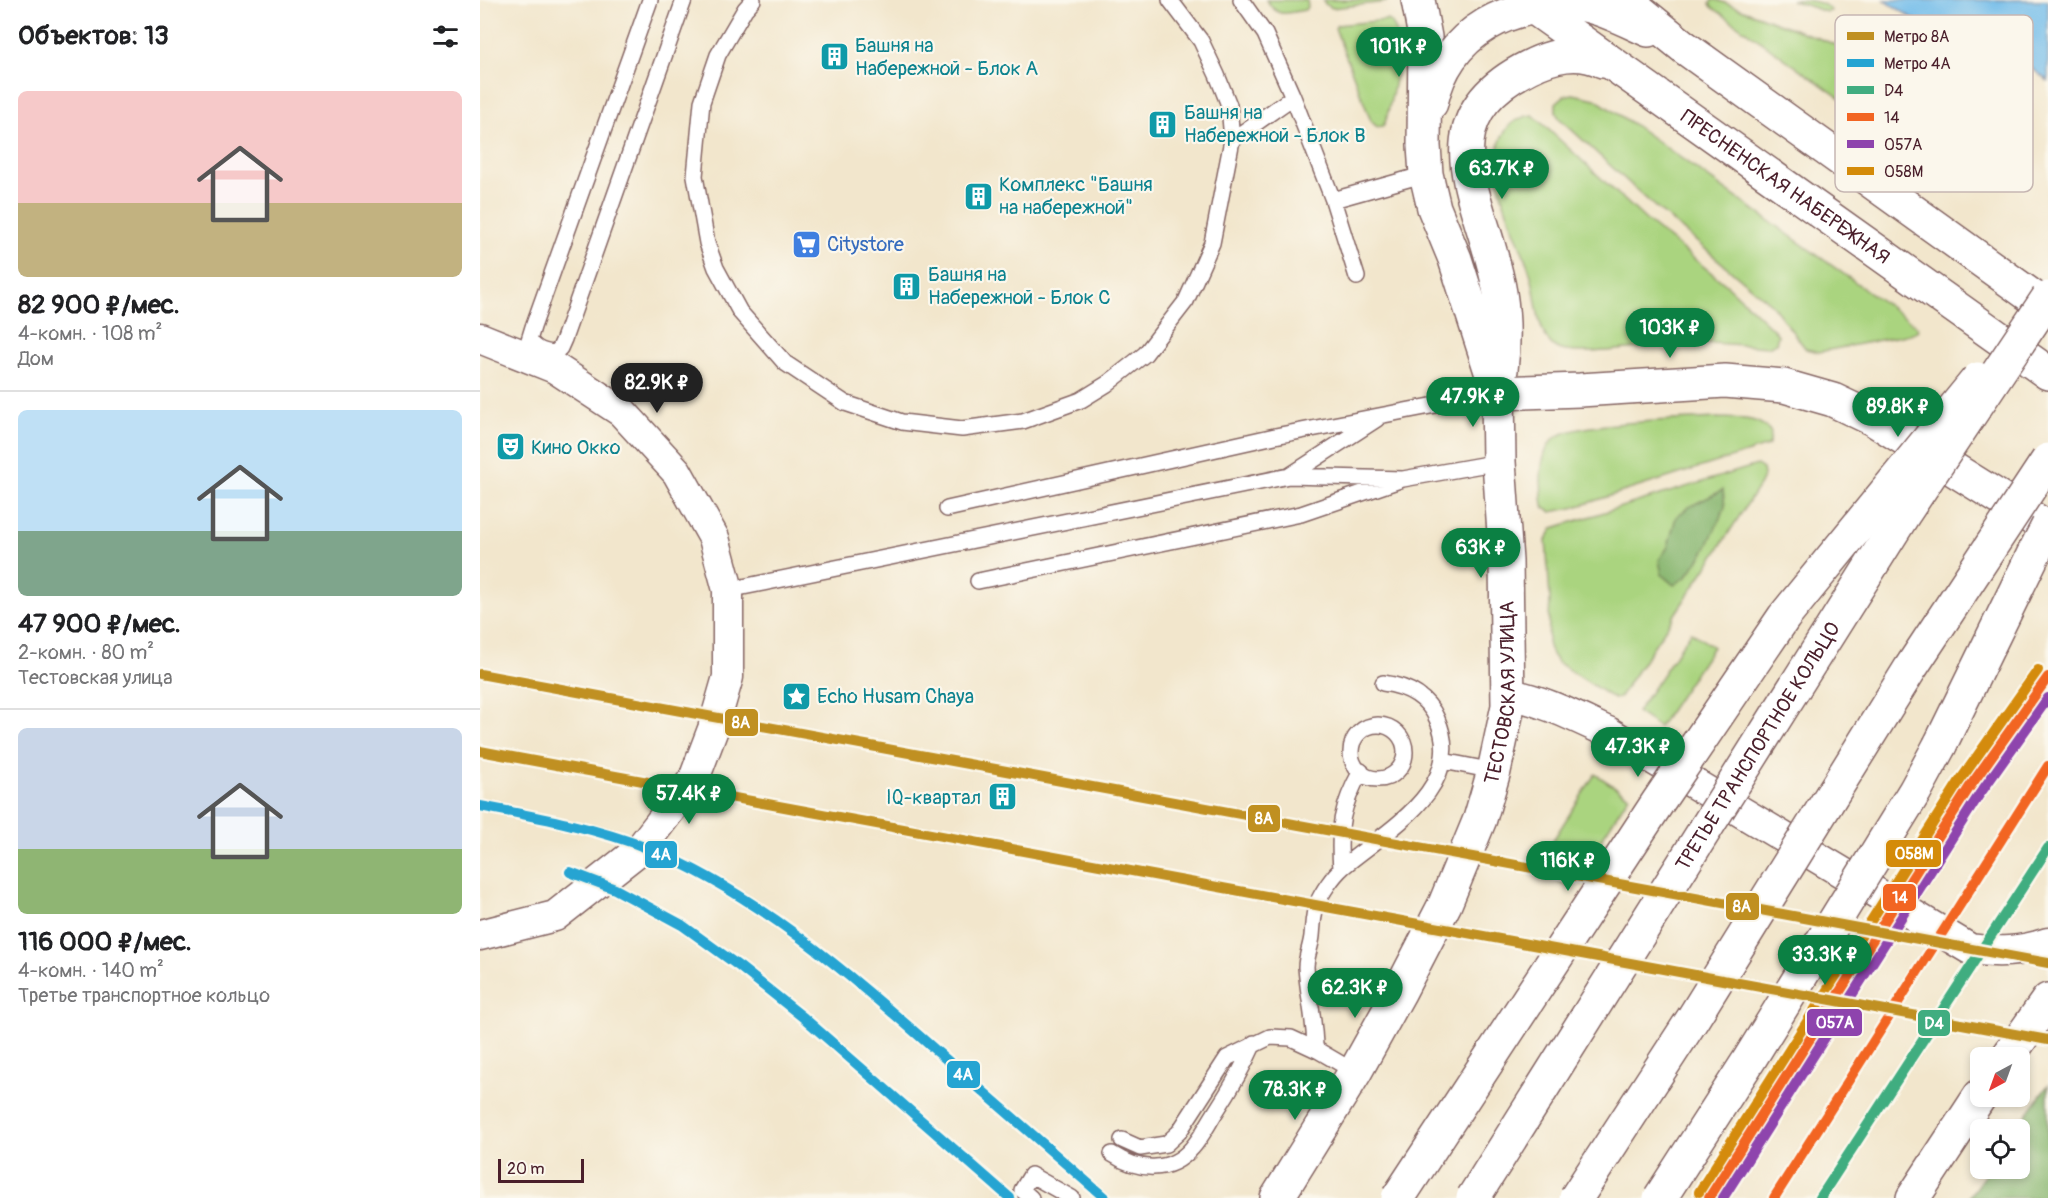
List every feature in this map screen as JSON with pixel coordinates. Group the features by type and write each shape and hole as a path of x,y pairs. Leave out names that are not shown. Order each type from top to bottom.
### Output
{"main road":[{"path":"1418,0 1425,37 1425,160"},
{"path":"1626,0 1684,47 1835,155"},
{"path":"1425,160 1434,88 1449,60 1467,35 1494,16 1526,2 1587,5 1684,47"},
{"name":"ПРЕСНЕНСКАЯ НАБЕРЕЖНАЯ","path":"1526,2 1614,67 2048,373"},
{"path":"1614,67 1589,54 1551,58 1515,74 1495,88 1485,98 1472,122 1466,150 1467,174 1481,217 1500,292 1504,349 1498,393 1725,381 1784,386 1833,400 1873,419 2044,535 1940,745 1909,801 1749,1060 1660,1198"},
{"name":"ТЕСТОВСКАЯ УЛИЦА","path":"1277,1198 1355,1072 1445,904 1480,819 1494,771 1509,694 1506,561 1499,462 1498,393 1474,316 1434,208 1425,160"},
{"path":"1886,192 2048,308"},
{"path":"1398,1198 1658,802 1784,617 1960,403 2048,287"},
{"name":"ТРЕТЬЕ ТРАНСПОРТНОЕ КОЛЬЦО","path":"1473,1198 1905,512 2048,298"},
{"path":"1576,1198 1692,1020 1910,669 2048,460"},
{"path":"2015,1047 2048,1000"},
{"path":"1913,1198 1973,1107"}],"street":[{"path":"480,338 555,368 622,412 677,472 714,538 728,590 729,677 713,729 694,778 639,850 555,916 480,935"},
{"path":"1509,694 1533,699 1557,708 1608,732 1970,949 1995,952 2026,950 2048,943"}],"lane":[{"path":"650,0 529,340 536,349 544,352 555,352 560,348 564,339 684,0"},
{"path":"753,0 745,9 718,55 702,102 695,176 707,243 716,268 740,312 785,363 845,403 902,422 962,429 1023,421 1081,400 1107,384 1145,354 1186,301 1212,243 1232,140 1229,105 1217,75 1201,41 1170,0"},
{"path":"1241,0 1265,34 1293,97 1333,200 1357,278"},
{"path":"1232,140 1293,97"},
{"path":"1333,200 1425,160"},
{"path":"947,509 1275,436 1498,393"},
{"path":"1289,476 1386,414"},
{"path":"978,581 1300,514 1403,479 1499,462"},
{"path":"728,590 1289,476 1403,479"},
{"path":"1315,1049 1315,1029 1306,965 1316,907 1341,869 1406,818 1436,780 1443,761 1442,737 1432,709 1425,700 1411,691 1399,685 1383,683"},
{"path":"1443,761 1494,771"},
{"path":"1341,869 1339,840 1342,812 1349,792 1361,771"},
{"path":"1122,1140 1140,1148 1166,1144 1179,1132 1227,1058 1270,1037 1291,1038 1355,1072"},
{"path":"1112,1154 1137,1167 1167,1166 1179,1160 1192,1148 1243,1070 1254,1043"},
{"path":"1030,1198 1022,1190 1030,1175 1072,1198"}],"green space":[{"path":"1266,0 1307,0 1308,7 1305,10 1283,13 1275,10"},
{"path":"1323,0 1387,0 1386,2 1332,8"},
{"path":"1712,0 1717,0 1835,44 1835,94 1712,7 1710,4"},
{"path":"1791,0 1819,3 1831,11 1826,12"},
{"path":"1387,20 1394,26 1397,37 1397,66 1386,120 1383,126 1377,127 1371,121 1335,28 1337,25"},
{"path":"1573,94 1595,99 1633,124 1914,324 1918,331 1819,352 1806,349 1772,305 1654,206 1559,118 1556,103 1564,96"},
{"path":"1533,115 1646,220 1729,287 1775,331 1778,335 1776,343 1768,347 1686,343 1580,352 1556,348 1549,342 1538,315 1526,260 1504,203 1497,164 1499,146 1506,130 1511,124 1525,116"},
{"path":"1716,418 1753,420 1771,432 1770,442 1768,446 1572,508 1551,512 1544,508 1542,463 1545,452 1555,438 1584,428 1606,425"},
{"path":"1757,465 1763,469 1764,475 1760,484 1619,698 1614,699 1557,662 1548,643 1550,598 1546,540 1553,528"},
{"path":"1723,490 1725,507 1705,551 1686,577 1674,585 1662,575 1659,560 1668,547 1676,517 1689,507"},
{"path":"1691,632 1713,647 1659,727 1637,712"},
{"path":"1595,774 1629,796 1570,888 1536,867"},
{"path":"2048,1085 2048,1198 1968,1198 1982,1179 2030,1179 2030,1119 2023,1119"}],"water":[{"path":"1884,0 2048,0 2048,81 2033,70 2033,15 1908,15"}],"metro line":[{"name":"8А","path":"480,674 2048,963"},
{"name":"8А","path":"480,751 2048,1040"},
{"name":"4А","path":"480,806 567,824 631,842 692,869 731,890 768,914 839,968 1105,1198"},
{"name":"4А","path":"570,872 615,889 682,925 740,967 804,1018 1010,1198"}],"transit line":[{"name":"058М","path":"1699,1192 1959,782 2038,670"},
{"name":"14","path":"1709,1198 1969,788 2048,677"},
{"name":"057А","path":"1723,1198 1979,795 2048,698"},
{"name":"14","path":"1774,1198 2048,766"},
{"name":"D4","path":"1820,1198 2048,848"}],"place":[{"name":"Башня на Набережной - Блок А","path":"834,56"},
{"name":"Башня на Набережной - Блок В","path":"1163,124"},
{"name":"Комплекс \"Башня на набережной\"","path":"978,196"},
{"name":"Citystore","path":"806,244"},
{"name":"Башня на Набережной - Блок С","path":"907,286"},
{"name":"Кино Окко","path":"510,447"},
{"name":"Echo Husam Chaya","path":"796,696"},
{"name":"IQ-квартал","path":"1002,797"}]}
